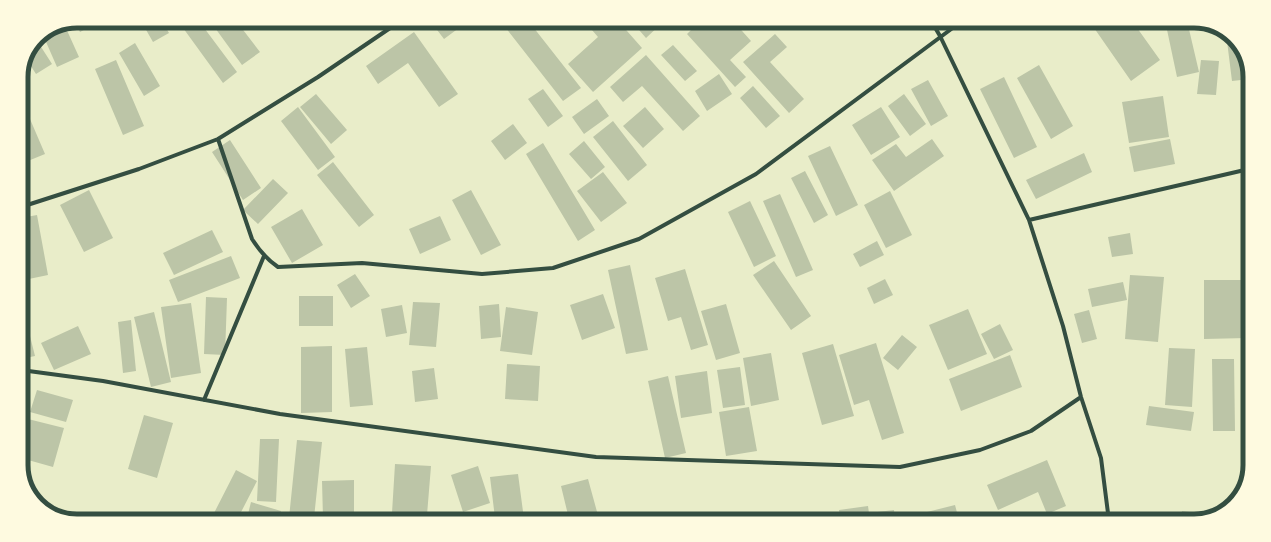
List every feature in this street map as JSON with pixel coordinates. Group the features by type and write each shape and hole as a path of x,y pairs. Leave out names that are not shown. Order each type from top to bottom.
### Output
{"street":[{"path":"28,205 139,169 218,139 318,77 390,28"},
{"path":"935,28 1029,220 1063,326 1081,396 1101,458 1108,514"},
{"path":"218,139 252,239 264,256 278,267 362,263 482,274 553,268 639,239 756,174 952,28"},
{"path":"1029,220 1243,170"},
{"path":"204,400 264,256"},
{"path":"28,371 103,381 280,414 596,457 900,467 980,450 1031,431 1081,396"}],"building":[{"path":"78,28 88,28 80,32"},
{"path":"145,28 166,28 169,33 153,42"},
{"path":"183,28 204,28 237,72 223,83"},
{"path":"215,28 242,28 260,52 242,65"},
{"path":"436,28 459,28 444,39"},
{"path":"506,28 534,28 581,88 563,101"},
{"path":"590,28 624,28 642,48 593,92 568,64 598,37"},
{"path":"637,28 657,28 646,38"},
{"path":"693,28 739,28 751,41 730,60 746,77 735,87 687,34"},
{"path":"1094,28 1137,28 1160,60 1131,81"},
{"path":"1167,28 1189,28 1199,72 1177,77"},
{"path":"66,29 79,57 57,67 45,40 52,35"},
{"path":"414,32 458,94 439,107 408,63 378,84 366,66"},
{"path":"775,34 787,47 770,62 804,99 789,113 743,62"},
{"path":"1227,40 1238,55 1243,73 1243,80 1232,81"},
{"path":"135,43 160,86 144,96 119,53"},
{"path":"40,45 52,64 36,74 30,64 33,55"},
{"path":"673,45 697,71 685,81 661,55"},
{"path":"646,55 700,116 683,131 642,86 623,102 610,87"},
{"path":"116,60 144,126 123,135 95,69"},
{"path":"1201,60 1219,61 1216,95 1197,94"},
{"path":"1039,65 1073,126 1051,139 1017,78"},
{"path":"719,74 732,94 707,111 695,91"},
{"path":"1004,77 1037,147 1014,158 980,89"},
{"path":"928,80 948,116 931,126 911,89"},
{"path":"753,86 780,116 766,128 740,98"},
{"path":"543,89 563,116 548,127 528,99"},
{"path":"316,94 347,130 331,144 300,107"},
{"path":"904,94 926,124 910,136 888,106"},
{"path":"1163,96 1169,137 1129,143 1122,102"},
{"path":"597,99 609,116 584,134 572,117"},
{"path":"298,107 335,157 318,170 281,121"},
{"path":"645,107 664,129 643,148 623,126"},
{"path":"881,107 900,137 871,155 852,125"},
{"path":"30,119 45,154 28,161 28,120"},
{"path":"613,121 647,165 628,181 593,137"},
{"path":"513,124 527,143 505,160 491,141"},
{"path":"932,139 944,156 894,191 872,160 896,144 906,157"},
{"path":"1170,139 1175,164 1134,172 1129,147"},
{"path":"230,140 261,188 243,200 212,152"},
{"path":"584,141 605,167 591,179 569,154"},
{"path":"543,143 595,230 578,241 526,154"},
{"path":"830,146 858,205 836,216 808,156"},
{"path":"1084,153 1092,172 1036,199 1026,180"},
{"path":"333,162 374,215 359,227 317,175"},
{"path":"805,171 828,215 814,223 791,178"},
{"path":"603,172 627,203 601,222 577,191"},
{"path":"273,179 288,193 258,224 243,210"},
{"path":"89,190 113,238 84,252 60,205"},
{"path":"471,190 501,245 481,255 452,200"},
{"path":"890,191 912,235 886,248 864,205"},
{"path":"780,194 813,270 796,277 763,201"},
{"path":"750,201 776,256 754,267 728,212"},
{"path":"302,209 323,245 292,263 271,227"},
{"path":"37,215 48,275 28,279 28,217"},
{"path":"440,216 451,240 420,254 409,229"},
{"path":"212,230 223,252 174,275 163,253"},
{"path":"1130,233 1133,254 1112,257 1108,237"},
{"path":"877,241 884,255 860,267 853,254"},
{"path":"231,256 240,278 178,302 169,280"},
{"path":"774,261 811,316 791,330 753,275"},
{"path":"630,265 648,350 626,354 608,270"},
{"path":"685,269 708,345 691,350 681,317 668,321 655,278"},
{"path":"355,274 370,296 351,308 337,285"},
{"path":"1130,275 1164,277 1158,342 1125,339"},
{"path":"885,279 893,295 874,304 867,288"},
{"path":"1204,280 1243,280 1243,338 1204,339"},
{"path":"1123,282 1127,300 1092,307 1088,289"},
{"path":"603,294 615,328 582,340 570,305"},
{"path":"299,296 333,296 333,326 299,326"},
{"path":"206,297 227,298 225,355 204,354"},
{"path":"413,302 440,303 436,347 409,345"},
{"path":"191,303 201,373 171,378 161,307"},
{"path":"499,304 501,337 481,339 479,306"},
{"path":"726,304 740,353 716,360 701,311"},
{"path":"402,305 407,333 386,337 381,309"},
{"path":"506,307 538,312 532,355 500,351"},
{"path":"968,309 987,354 948,370 929,325"},
{"path":"1089,310 1097,339 1082,343 1074,314"},
{"path":"154,312 171,382 151,387 134,317"},
{"path":"131,320 136,371 123,373 118,322"},
{"path":"1000,324 1013,350 994,359 981,334"},
{"path":"78,326 91,354 54,370 41,343"},
{"path":"28,328 35,356 28,358"},
{"path":"902,335 917,347 898,370 883,358"},
{"path":"876,343 904,433 882,440 869,400 854,405 839,355"},
{"path":"833,344 854,416 822,425 802,353"},
{"path":"332,346 332,412 301,413 301,347"},
{"path":"367,347 373,405 350,407 345,349"},
{"path":"1169,348 1195,349 1192,407 1165,405"},
{"path":"771,353 779,400 751,406 743,358"},
{"path":"1010,355 1022,387 961,411 949,379"},
{"path":"1212,359 1234,359 1235,431 1213,431"},
{"path":"507,364 540,366 538,401 505,399"},
{"path":"740,367 745,405 723,408 717,370"},
{"path":"434,368 438,399 415,402 412,371"},
{"path":"707,371 712,413 681,418 675,376"},
{"path":"668,376 686,453 665,458 648,381"},
{"path":"37,390 73,400 66,422 30,412"},
{"path":"1149,406 1194,412 1191,431 1146,425"},
{"path":"749,407 757,451 726,456 719,412"},
{"path":"144,415 173,423 157,478 128,469"},
{"path":"28,419 64,428 53,467 28,460"},
{"path":"260,439 279,439 276,502 257,501"},
{"path":"297,440 322,442 314,514 289,514"},
{"path":"1047,460 1066,506 1047,514 1038,492 998,510 987,485"},
{"path":"395,464 431,466 427,514 392,513"},
{"path":"478,466 490,503 463,512 451,475"},
{"path":"236,470 257,481 240,514 214,514"},
{"path":"518,474 523,514 495,514 490,477"},
{"path":"588,479 598,514 568,514 561,486"},
{"path":"354,480 354,514 323,514 322,481"},
{"path":"251,502 281,511 280,514 248,514"},
{"path":"955,505 957,514 923,514"},
{"path":"868,506 869,513 894,510 894,514 839,514 839,510"},
{"path":"1182,511 1202,514 1201,514 1181,514"}]}
